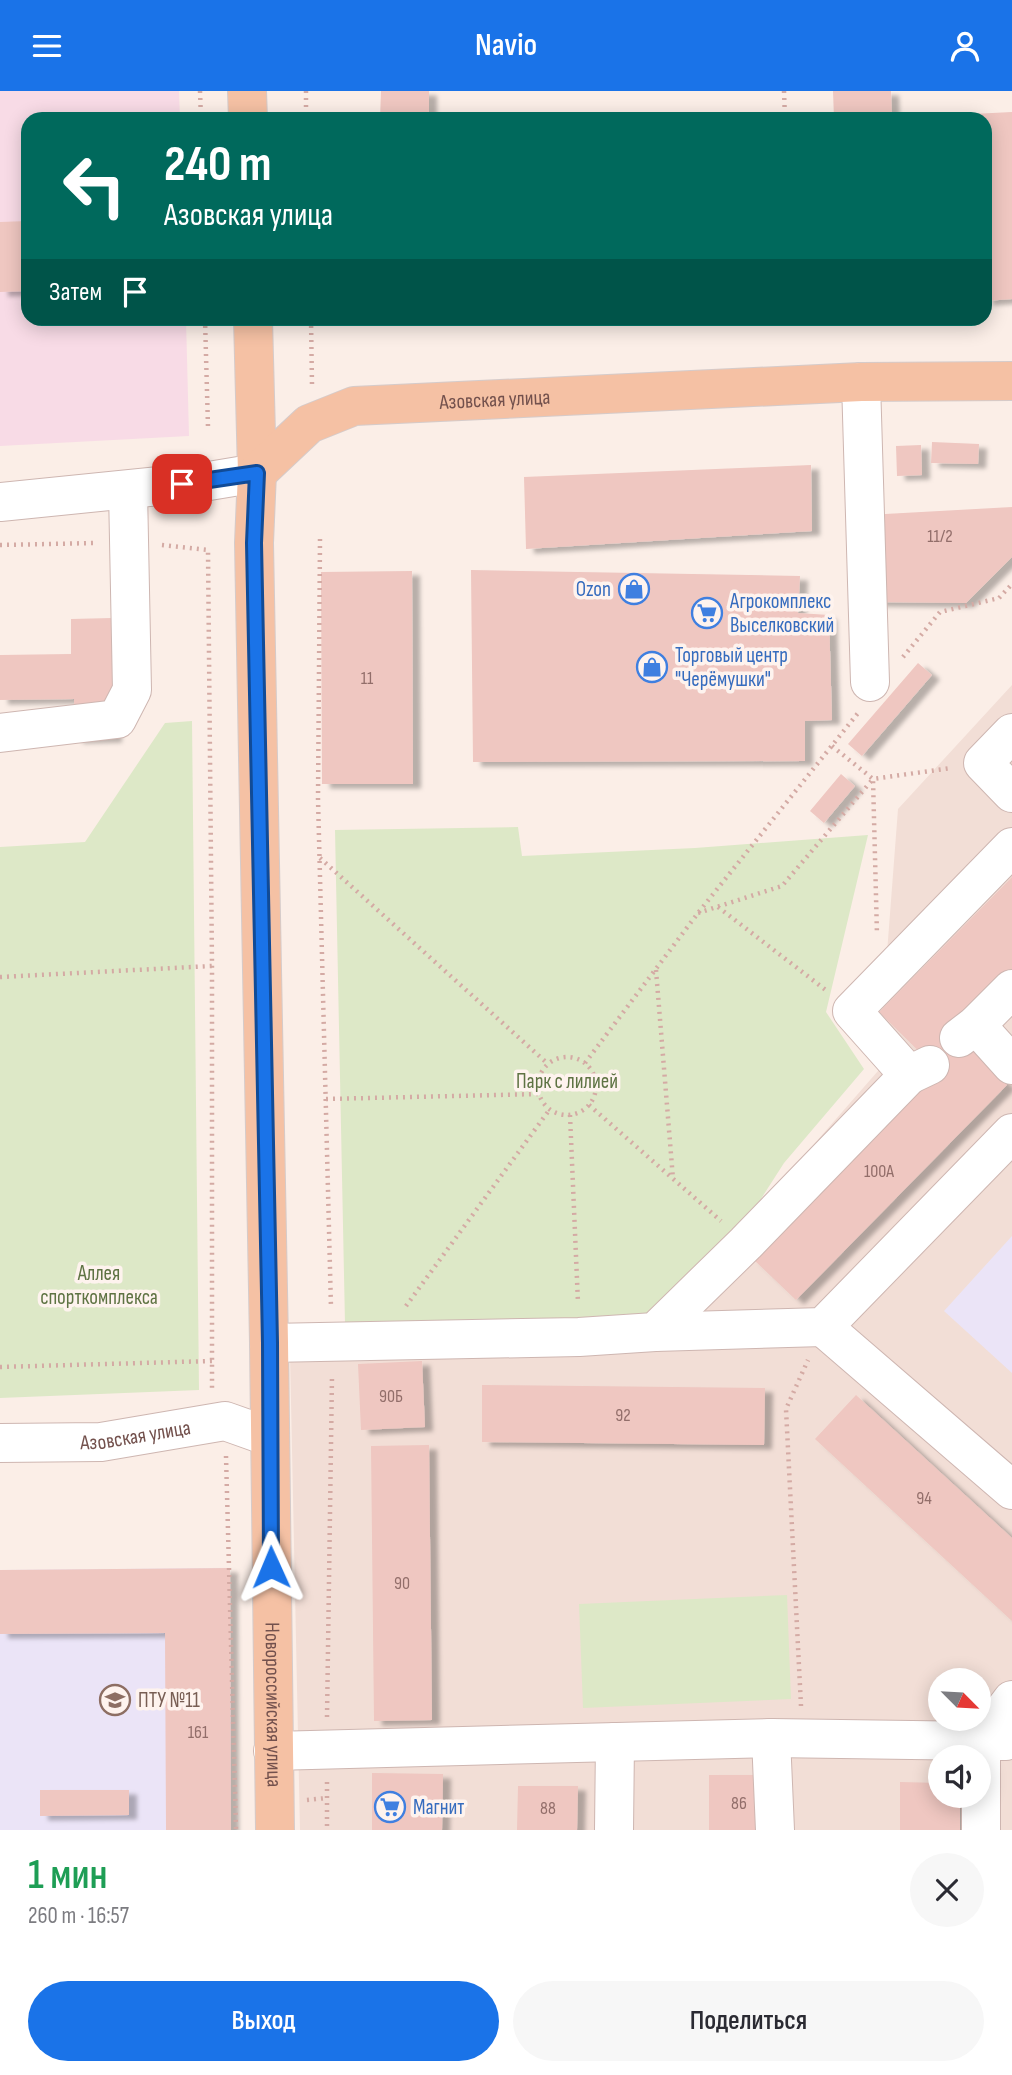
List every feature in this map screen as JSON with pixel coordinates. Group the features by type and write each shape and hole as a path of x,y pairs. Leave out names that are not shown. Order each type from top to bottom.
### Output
{"main road":[{"path":"247,91 248,112"},
{"name":"Новороссийская улица","path":"253,326 257,473 254,543 270,1343 275,1830"},
{"name":"Азовская улица","path":"257,473 309,424 354,406 861,382 1012,381"}],"street":[{"path":"861,382 878,683"},
{"path":"0,502 209,481 257,473"},
{"path":"0,733 117,719 132,690 128,489"},
{"path":"1012,733 983,763 1012,793"},
{"path":"655,1332 920,1069 852,1011 1012,847"},
{"path":"1012,989 968,1031 1012,1065"},
{"path":"823,1327 1012,1133"},
{"path":"270,1343 579,1337 823,1327 1012,1490"},
{"name":"Азовская улица","path":"0,1443 101,1442 225,1421 270,1437"},
{"path":"981,1830 997,1741 1012,1700"},
{"path":"273,1751 787,1738 997,1741"},
{"path":"775,1830 787,1738"},
{"path":"614,1830 615,1742"}],"path":[{"path":"200,91 201,112"},
{"path":"306,91 306,112"},
{"path":"784,91 785,112"},
{"path":"205,326 208,427"},
{"path":"311,326 312,386"},
{"path":"318,799 320,539"},
{"path":"0,545 130,542 208,550 212,1394 225,1421 236,1830"},
{"path":"585,1063 698,913 832,746 878,683 940,612 999,599 1012,584"},
{"path":"832,746 873,779 878,983"},
{"path":"698,913 782,886 873,779 983,763"},
{"path":"319,857 548,1064"},
{"path":"718,907 852,1011"},
{"path":"0,977 212,966"},
{"path":"656,969 673,1179"},
{"path":"572,1056 585,1063 597,1081 596,1091 589,1105 570,1115 561,1114 544,1104 538,1085 540,1075 548,1064 553,1060 572,1056"},
{"path":"326,1099 539,1094"},
{"path":"589,1105 746,1243"},
{"path":"382,1340 550,1109"},
{"path":"570,1115 579,1337"},
{"path":"787,1738 786,1409 823,1327"},
{"path":"0,1367 212,1361"}],"shaded area":[{"path":"0,91 179,91 180,112 21,112 21,326 186,326 189,436 0,446"},
{"path":"1012,685 1012,1830 300,1830 290,1354 638,1345 878,1071 898,809"},
{"path":"1012,1236 1012,1373 944,1311"},
{"name":"ПТУ №11","path":"230,1568 231,1830 0,1830 0,1570"}],"green space":[{"name":"Аллея спорткомплекса","path":"192,721 199,1390 0,1398 0,847 85,842 165,723"},
{"name":"Парк с лилией","path":"518,827 522,856 695,848 868,835 826,1012 864,1069 784,1163 743,1227 647,1322 345,1324 335,830"},
{"path":"787,1595 791,1699 583,1708 579,1604"}],"building":[{"path":"381,91 429,91 429,112 380,112"},
{"path":"833,91 891,91 892,112 834,112"},
{"path":"1012,112 1012,299 992,300 992,113"},
{"path":"21,221 21,291 0,292 0,222"},
{"path":"932,442 979,444 978,464 931,463"},
{"path":"921,445 922,475 897,476 896,446"},
{"path":"811,465 812,531 526,549 524,477"},
{"path":"1012,507 1012,557 966,603 871,602 867,515"},
{"name":"Торговый центр \"Черёмушки\"","path":"471,570 800,576 798,613 829,615 832,720 805,721 805,761 473,762"},
{"path":"412,571 413,784 322,784 321,572"},
{"path":"112,618 114,738 75,739 74,699 0,700 0,655 71,654 71,619"},
{"path":"918,663 932,675 862,756 848,744"},
{"path":"841,774 855,786 824,823 810,811"},
{"path":"1012,877 1012,972 953,1032 1007,1085 796,1300 752,1258 937,1069 879,1012"},
{"path":"422,1361 425,1427 361,1430 358,1364"},
{"path":"482,1385 765,1388 764,1445 482,1442"},
{"path":"856,1395 1012,1538 1012,1621 815,1439"},
{"path":"429,1445 432,1720 374,1721 371,1446"},
{"path":"230,1568 231,1830 166,1830 165,1633 0,1634 0,1570"},
{"path":"372,1773 443,1774 442,1830 372,1830"},
{"path":"709,1775 769,1775 769,1830 709,1830"},
{"path":"900,1782 928,1783 928,1808 960,1808 960,1830 900,1830"},
{"path":"518,1786 578,1786 577,1830 517,1830"},
{"path":"40,1790 129,1790 129,1815 40,1816"}],"place":[{"name":"Ozon","path":"634,589"},
{"name":"Агрокомплекс Выселковский","path":"707,613"},
{"name":"Торговый центр \"Черёмушки\"","path":"652,667"},
{"name":"ПТУ №11","path":"115,1700"},
{"name":"Магнит","path":"390,1807"}],"route":[{"path":"182,484 257,473 254,543 270,1343 271,1567"}]}
